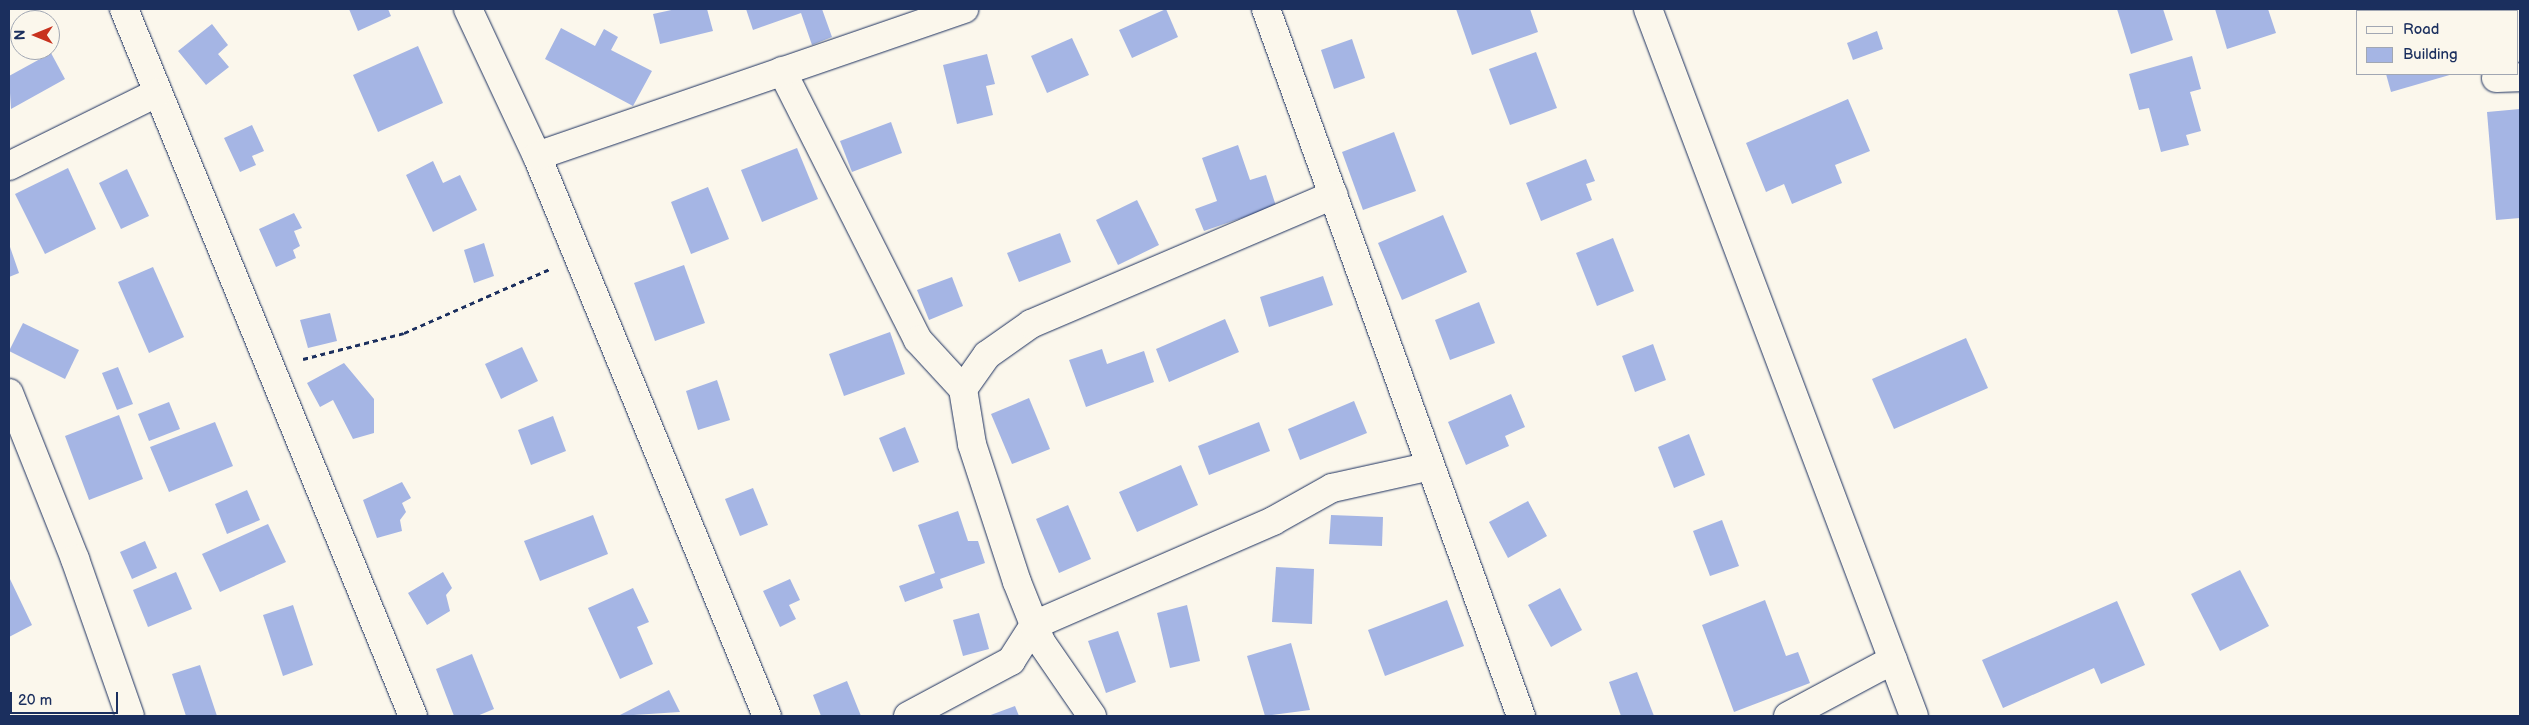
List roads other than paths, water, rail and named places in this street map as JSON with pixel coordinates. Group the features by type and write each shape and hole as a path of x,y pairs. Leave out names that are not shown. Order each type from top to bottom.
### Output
{"street":[{"path":"124,9 268,368 412,716"},
{"path":"468,9 537,156 767,716"},
{"path":"537,156 964,9"},
{"path":"1266,9 1521,716"},
{"path":"1648,9 1914,716"},
{"path":"782,72 918,340 963,389 972,444 1034,625 1092,716"},
{"path":"9,166 157,93"},
{"path":"963,389 987,355 1031,324 1334,195"},
{"path":"9,393 72,550 130,716"},
{"path":"908,716 1011,661 1034,625 1273,521 1332,488 1431,466"},
{"path":"1788,716 1893,660"}]}
